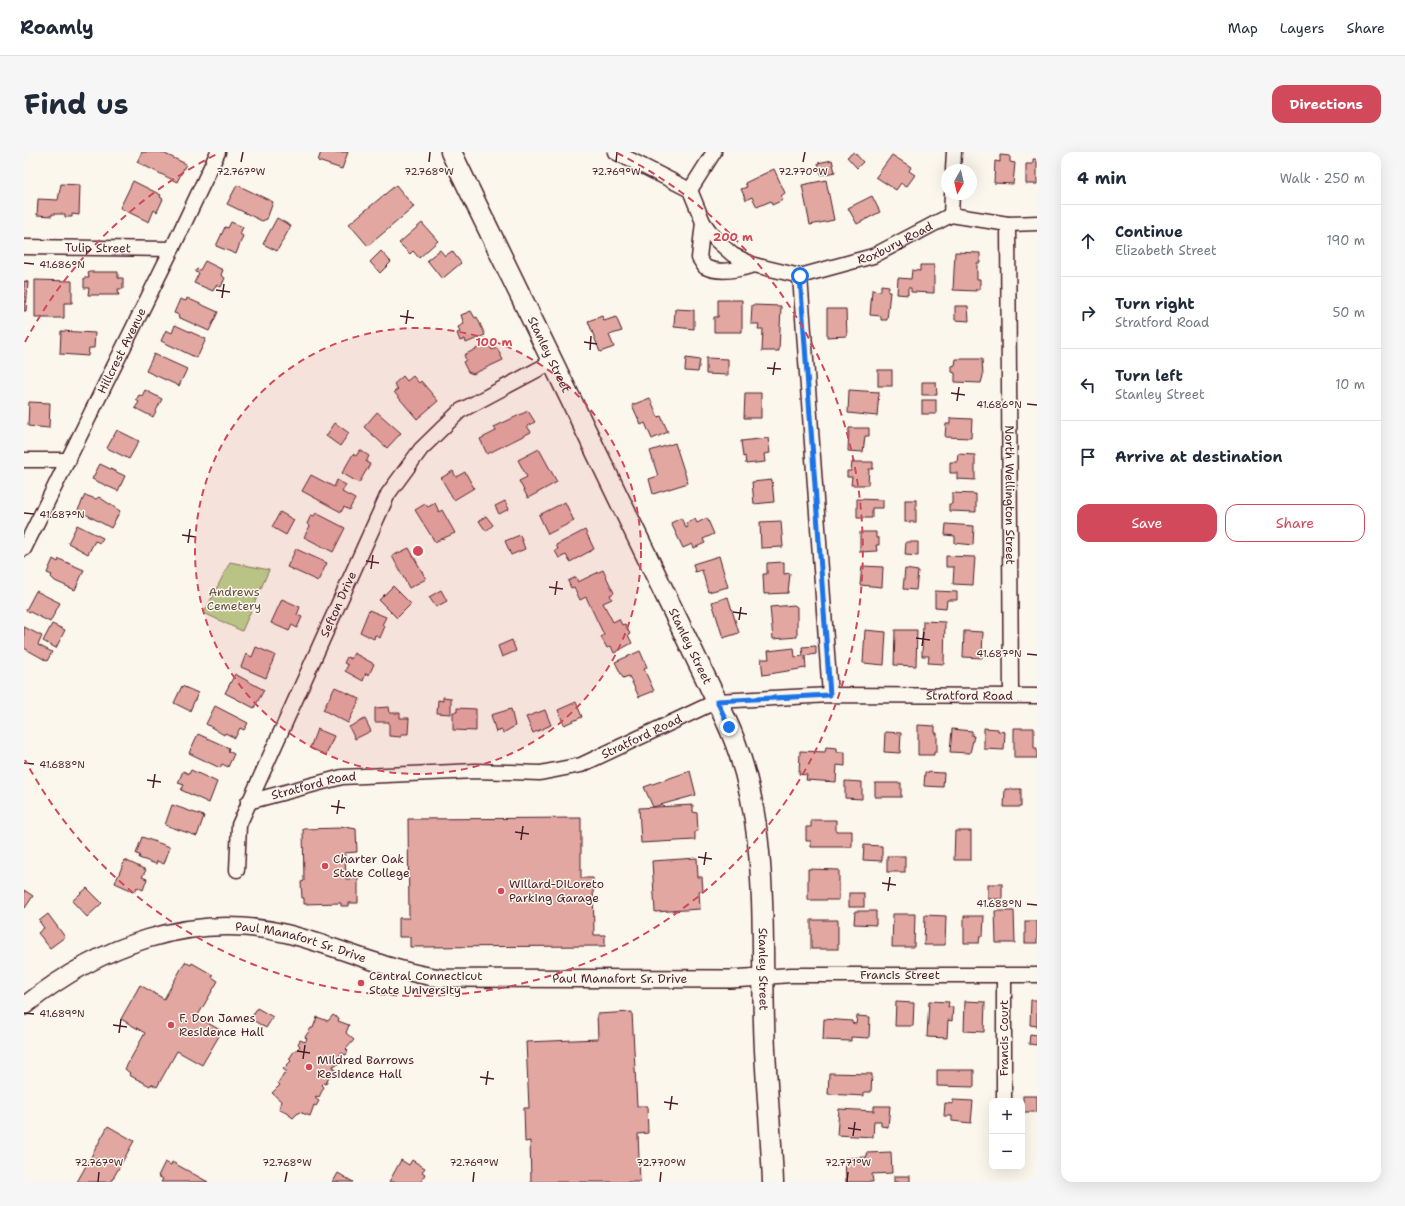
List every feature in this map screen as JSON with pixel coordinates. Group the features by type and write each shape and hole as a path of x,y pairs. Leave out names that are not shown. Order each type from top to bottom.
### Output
{"main road":[{"name":"Stanley Street","path":"451,152 717,701 738,748 753,804 761,875 765,1051 773,1182"}],"street":[{"name":"Hillcrest Avenue","path":"24,549 69,460 218,152"},
{"path":"615,152 690,190 714,152"},
{"path":"953,164 954,152"},
{"name":"Roxbury Road","path":"690,190 703,222 716,240 733,255 754,265 800,276 873,256 951,214"},
{"path":"952,200 951,214 1008,224 1037,223"},
{"name":"Roxbury Road","path":"703,222 699,258 705,267 720,270 740,270 754,265"},
{"name":"North Wellington Street","path":"1008,224 1011,695"},
{"name":"Tulip Street","path":"24,247 172,249"},
{"path":"800,276 830,695"},
{"name":"Sefton Drive","path":"237,870 239,825 248,802 388,494 421,449 460,411 552,362"},
{"path":"24,460 69,460"},
{"name":"Stratford Road","path":"248,802 342,777 476,771 540,773 581,765 717,701 830,695 1037,696"},
{"name":"Paul Manafort Sr. Drive","path":"24,1006 71,973 126,945 173,932 217,927 240,927 284,933 411,973 441,978 730,979 763,977"},
{"name":"Francis Street","path":"763,977 791,975 1037,975"},
{"name":"Francis Court","path":"1004,976 1004,1098"}],"green space":[{"name":"Andrews Cemetery","path":"230,562 269,570 242,631 204,613"}],"building":[{"path":"142,152 161,152 186,164 177,182 137,162"},
{"path":"321,152 348,152 342,169 318,161"},
{"path":"854,152 863,162 857,168 847,157"},
{"path":"892,155 911,167 909,171 915,175 907,186 901,183 896,190 876,177"},
{"path":"1000,155 1010,156 1010,162 1015,163 1013,184 994,183 995,161 1000,162"},
{"path":"1033,159 1037,159 1037,184 1026,184 1026,164 1033,164"},
{"path":"832,160 835,172 821,175 818,163"},
{"path":"774,169 785,193 781,196 783,200 772,205 771,201 757,207 752,197 746,200 741,189 747,187 745,183"},
{"path":"826,180 834,220 810,225 802,185"},
{"path":"133,181 161,195 160,197 163,199 157,212 154,210 149,222 120,208"},
{"path":"61,184 80,185 79,215 72,214 72,217 65,217 65,214 52,214 52,216 37,215 38,199 58,200"},
{"path":"237,185 273,202 267,219 262,221 227,204"},
{"path":"396,185 414,207 368,246 349,224"},
{"path":"872,196 880,212 857,224 848,208"},
{"path":"277,218 291,226 277,251 263,244"},
{"path":"231,222 243,227 240,234 243,236 236,254 216,246 225,227 228,228"},
{"path":"422,223 438,241 419,258 413,251 410,254 399,243"},
{"path":"440,250 445,256 452,251 461,263 442,279 427,260"},
{"path":"381,251 391,262 380,273 370,262"},
{"path":"955,252 980,253 980,263 977,263 977,279 980,279 980,289 976,289 976,291 953,290"},
{"path":"205,261 223,270 221,275 225,278 221,287 216,285 213,291 194,283 199,273 195,272 197,269 200,270"},
{"path":"920,265 934,265 934,293 911,292 911,288 908,288 908,295 897,294 898,278 911,279 912,270 920,271"},
{"path":"88,272 118,272 118,278 123,278 123,289 118,289 119,295 88,295 89,288 84,288 84,278 89,278"},
{"path":"35,280 72,281 72,303 64,303 64,318 35,318"},
{"path":"24,281 28,282 26,311 24,311"},
{"path":"881,285 889,286 888,292 890,292 887,320 881,320 881,316 870,315 872,290 881,291"},
{"path":"187,298 218,312 209,331 178,317 179,315 174,313 180,299 186,301"},
{"path":"718,300 742,300 742,332 714,332 714,317 718,317"},
{"path":"752,305 781,306 779,351 762,351 763,329 758,329 759,324 751,324"},
{"path":"955,306 968,306 969,321 955,320"},
{"path":"675,309 694,310 694,329 674,327"},
{"path":"827,309 846,309 847,336 827,337"},
{"path":"471,311 475,318 477,317 485,335 466,343 465,339 460,341 457,333 460,332 458,327 464,324 461,315"},
{"path":"602,316 604,321 616,317 622,331 609,335 614,347 600,352 588,321"},
{"path":"175,325 206,339 197,358 161,341 166,330 172,333"},
{"path":"61,331 95,333 94,348 89,348 88,356 60,354"},
{"path":"488,343 492,350 497,348 503,360 473,374 468,372 463,362 466,360 464,355"},
{"path":"154,354 187,369 179,386 146,371"},
{"path":"686,358 700,360 698,372 685,371"},
{"path":"706,358 728,359 728,375 706,374"},
{"path":"956,359 982,359 983,376 981,383 955,382 955,373 952,372 952,366 955,365"},
{"path":"878,370 892,370 892,386 878,386"},
{"path":"403,376 407,381 413,376 419,383 421,381 438,401 417,419 394,392 398,389 394,384"},
{"path":"922,382 936,382 937,395 922,395"},
{"path":"145,390 162,399 153,417 135,408 139,402 136,400 139,395 142,396"},
{"path":"849,390 879,392 877,416 848,413"},
{"path":"745,393 761,393 761,418 744,418"},
{"path":"650,398 658,417 661,416 668,432 652,439 645,423 641,425 632,405"},
{"path":"922,400 936,400 936,414 922,414"},
{"path":"29,402 50,403 49,428 28,426"},
{"path":"528,411 535,422 527,426 531,432 487,454 480,439 496,431 494,427"},
{"path":"377,412 401,433 387,448 364,427"},
{"path":"950,418 972,419 971,438 945,437 946,424 950,424"},
{"path":"335,423 349,433 340,446 326,436"},
{"path":"849,428 869,428 869,436 865,436 863,452 848,451"},
{"path":"117,430 139,441 129,459 107,448"},
{"path":"768,438 770,453 764,454 765,462 746,464 745,456 743,457 741,441"},
{"path":"675,443 688,483 653,494 649,479 658,476 650,451"},
{"path":"539,449 557,482 528,498 519,481 527,477 518,460"},
{"path":"360,450 369,456 366,462 370,464 359,483 342,473 353,454 356,456"},
{"path":"958,454 975,455 975,480 957,479 957,473 950,473 950,462 957,462"},
{"path":"852,462 873,462 873,469 869,469 868,485 851,485 852,477 847,477 847,471 851,471"},
{"path":"100,464 125,476 118,491 92,479"},
{"path":"453,471 456,477 465,472 474,488 454,500 441,478"},
{"path":"311,475 334,487 337,480 346,485 342,492 355,499 349,510 344,507 341,512 302,491"},
{"path":"772,480 774,502 754,504 752,482"},
{"path":"952,493 976,494 976,512 949,511 949,504 952,504"},
{"path":"85,495 96,499 99,497 120,511 111,528 78,510"},
{"path":"857,499 883,500 883,508 872,508 872,518 857,518"},
{"path":"905,500 916,500 916,522 905,522"},
{"path":"505,501 509,509 499,514 495,506"},
{"path":"565,502 574,521 548,534 539,515"},
{"path":"435,503 439,512 442,510 455,533 435,542 415,510 425,504 428,507"},
{"path":"280,512 294,520 286,535 272,527"},
{"path":"316,513 345,528 333,552 304,537 310,526 307,524 311,515 314,516"},
{"path":"486,516 493,525 486,531 479,521"},
{"path":"681,518 686,528 688,527 686,523 695,519 697,523 707,518 714,534 703,539 705,543 694,548 692,544 683,548 671,523"},
{"path":"781,521 783,547 761,548 760,522"},
{"path":"946,524 974,526 973,545 955,543 955,536 945,535"},
{"path":"77,525 103,538 100,543 95,541 88,554 68,543"},
{"path":"585,530 594,549 570,562 566,555 559,558 555,551 558,549 556,545"},
{"path":"860,532 876,532 876,538 879,538 879,545 876,545 877,551 860,552"},
{"path":"520,535 525,549 511,555 505,541"},
{"path":"906,542 918,542 918,556 905,555"},
{"path":"409,548 426,579 409,588 392,556"},
{"path":"296,549 327,563 318,581 287,567"},
{"path":"719,556 728,587 708,592 702,570 695,572 693,564"},
{"path":"946,556 975,557 973,585 953,584 954,567 946,567"},
{"path":"53,559 58,562 59,559 84,570 75,590 55,581 51,577 52,575 47,573"},
{"path":"784,562 784,574 790,573 788,593 764,594 763,574 767,574 767,563"},
{"path":"862,566 883,567 882,587 860,585"},
{"path":"905,569 918,571 916,590 903,589"},
{"path":"603,570 614,593 610,595 612,599 603,603 613,622 619,619 622,625 625,624 630,634 628,635 632,643 614,653 611,646 607,648 601,637 604,635 586,597 580,600 574,587 571,588 568,581 576,577 578,582"},
{"path":"393,586 411,604 397,618 379,600"},
{"path":"441,590 447,601 436,607 429,597"},
{"path":"36,591 60,603 50,622 26,610"},
{"path":"935,591 957,592 957,600 947,600 946,608 935,607"},
{"path":"728,597 739,633 723,638 712,602"},
{"path":"282,599 300,607 297,615 302,617 297,628 292,625 289,631 271,623"},
{"path":"794,605 797,607 797,637 773,639 770,607"},
{"path":"369,610 386,617 382,625 385,626 380,638 375,635 374,639 360,632"},
{"path":"923,621 945,622 944,664 928,663 929,656 922,656"},
{"path":"52,624 65,630 56,648 43,641"},
{"path":"24,627 42,636 38,645 52,652 47,661 24,648"},
{"path":"865,630 886,632 884,665 863,663"},
{"path":"895,630 917,630 916,666 894,665"},
{"path":"964,631 983,632 982,658 963,657"},
{"path":"512,640 516,651 502,657 498,646"},
{"path":"816,646 816,654 805,656 806,668 763,675 761,659 769,659 768,651 794,648 795,657 803,656 802,647"},
{"path":"256,647 275,655 266,678 241,667 246,654 252,657"},
{"path":"640,651 647,667 644,669 654,691 639,697 629,676 623,678 615,662"},
{"path":"354,653 374,664 369,675 366,673 363,681 345,671 348,665 344,663 347,657 351,659"},
{"path":"235,674 264,690 254,708 225,693"},
{"path":"182,686 198,693 190,711 174,703"},
{"path":"335,687 360,699 348,723 323,710"},
{"path":"443,697 451,698 451,714 437,713 438,700 443,701"},
{"path":"576,702 582,717 564,725 558,710"},
{"path":"215,706 248,723 244,730 240,728 235,738 225,733 224,735 206,724"},
{"path":"389,707 390,713 400,713 400,718 409,718 408,734 401,734 401,737 389,736 389,722 375,722 375,708"},
{"path":"457,708 476,709 476,731 453,730 453,712 457,712"},
{"path":"511,709 515,726 503,733 502,730 496,732 491,715"},
{"path":"545,710 551,725 533,733 526,717"},
{"path":"365,719 371,731 355,739 349,727"},
{"path":"918,725 935,726 935,733 937,733 937,752 934,752 934,755 918,755"},
{"path":"984,728 998,729 998,731 1005,732 1004,750 984,749"},
{"path":"1014,728 1034,728 1034,748 1037,748 1037,758 1014,758"},
{"path":"317,729 334,736 326,755 310,748"},
{"path":"952,729 972,731 972,736 974,736 970,753 950,752"},
{"path":"885,732 901,733 900,753 884,752"},
{"path":"198,734 229,748 228,751 234,754 228,767 222,764 220,768 189,753"},
{"path":"826,747 837,748 837,752 845,752 845,766 837,765 836,782 806,780 807,775 799,774 800,751 825,752"},
{"path":"191,770 217,782 209,803 181,790 184,785 178,783 183,771 189,774"},
{"path":"690,771 696,795 653,807 644,787"},
{"path":"925,772 944,773 943,787 924,786"},
{"path":"845,781 862,782 862,799 845,798"},
{"path":"875,783 901,783 901,797 875,797"},
{"path":"1005,789 1021,789 1021,807 1004,807"},
{"path":"172,805 204,816 197,836 165,825"},
{"path":"693,805 693,812 697,813 698,831 695,832 695,840 641,843 639,808"},
{"name":"Willard-DiLoreto Parking Garage","path":"581,818 581,878 593,878 594,935 605,935 605,946 410,947 410,937 399,937 399,918 409,918 408,819"},
{"path":"811,820 836,820 836,831 852,831 852,847 811,847 811,841 806,841 806,827 811,827"},
{"name":"Charter Oak State College","path":"340,826 356,829 357,852 345,853 346,879 358,879 358,903 349,903 349,906 341,906 341,903 304,904 301,882 304,881 303,829 341,828"},
{"path":"955,831 971,831 971,860 954,860"},
{"path":"142,837 170,847 164,864 157,861 156,864 139,858 140,855 136,854"},
{"path":"864,845 882,846 882,861 863,860"},
{"path":"887,856 905,856 905,872 887,872"},
{"path":"697,858 698,877 702,877 703,891 699,891 700,909 655,912 652,861"},
{"path":"125,860 146,870 142,877 147,879 143,890 137,887 135,892 115,883"},
{"path":"808,869 839,870 839,900 808,900"},
{"path":"988,884 1002,884 1002,899 988,899"},
{"path":"87,888 102,903 87,917 72,901"},
{"path":"24,890 33,896 25,908 24,907"},
{"path":"849,893 864,893 864,907 849,907"},
{"path":"855,911 876,911 876,925 854,924"},
{"path":"995,911 1014,911 1015,943 996,943"},
{"path":"48,914 65,937 50,948 38,933 44,928 39,921"},
{"path":"893,914 915,914 914,947 892,947"},
{"path":"925,915 946,916 945,945 924,945"},
{"path":"964,916 984,916 983,936 980,936 979,943 964,943"},
{"path":"811,920 838,920 838,949 811,949"},
{"path":"1025,921 1037,921 1037,943 1025,943"},
{"name":"F. Don James Residence Hall","path":"185,962 191,965 192,963 213,975 212,977 218,981 197,1017 222,1031 202,1065 177,1051 157,1087 151,1084 150,1086 129,1075 130,1073 125,1069 145,1033 121,1019 140,985 164,999"},
{"path":"1031,1000 1037,1000 1037,1026 1030,1025"},
{"path":"929,1001 949,1002 948,1007 953,1007 952,1021 948,1020 947,1038 927,1037"},
{"path":"965,1001 985,1002 984,1032 964,1031"},
{"path":"896,1002 914,1003 913,1026 895,1026"},
{"path":"257,1008 273,1017 266,1028 251,1019"},
{"path":"632,1012 637,1106 647,1106 648,1133 638,1134 640,1182 531,1182 530,1141 525,1142 524,1108 529,1108 526,1042 598,1039 597,1014"},
{"name":"Mildred Barrows Residence Hall","path":"333,1015 339,1019 338,1021 349,1025 346,1033 354,1040 346,1049 348,1051 346,1055 341,1053 340,1055 342,1057 336,1066 334,1065 333,1068 335,1069 332,1074 330,1073 326,1084 324,1083 322,1085 324,1087 319,1097 316,1096 315,1098 319,1101 316,1106 314,1105 310,1116 299,1112 293,1118 289,1115 289,1113 279,1109 281,1101 272,1093 280,1085 278,1083 284,1073 286,1074 287,1072 283,1069 291,1061 289,1059 295,1050 297,1050 300,1046 298,1044 300,1040 305,1042 307,1039 305,1037 311,1028 313,1028 317,1017 328,1021"},
{"path":"857,1016 870,1017 869,1038 851,1037 851,1041 823,1040 824,1019 852,1021 852,1023 856,1024"},
{"path":"1030,1034 1037,1035 1037,1045 1029,1044"},
{"path":"937,1070 974,1070 974,1087 937,1086"},
{"path":"829,1073 872,1074 871,1092 864,1092 864,1096 828,1094"},
{"path":"1023,1096 1037,1096 1037,1112 1025,1112 1025,1098 1023,1098"},
{"path":"953,1100 973,1101 971,1123 952,1121 952,1116 944,1116 945,1103 953,1104"},
{"path":"874,1106 890,1106 888,1127 881,1126 881,1121 874,1121 873,1137 837,1135 839,1109 874,1111"},
{"path":"108,1126 134,1141 111,1182 77,1182"},
{"path":"891,1152 892,1173 872,1174 873,1182 846,1182 845,1158 867,1157 866,1153"},
{"path":"401,1160 409,1165 412,1160 425,1168 422,1172 425,1174 421,1182 389,1182"},
{"path":"165,1162 171,1165 172,1162 208,1182 161,1182 163,1179 158,1176"},
{"path":"338,1173 353,1182 333,1182"},
{"path":"894,1176 910,1176 910,1182 894,1182"}],"place":[{"name":"Charter Oak State College","path":"325,866"},
{"name":"Willard-DiLoreto Parking Garage","path":"501,891"},
{"name":"Central Connecticut State University","path":"361,983"},
{"name":"F. Don James Residence Hall","path":"171,1025"},
{"name":"Mildred Barrows Residence Hall","path":"309,1067"}],"route":[{"path":"729,727 717,701 830,695 800,276"}]}
